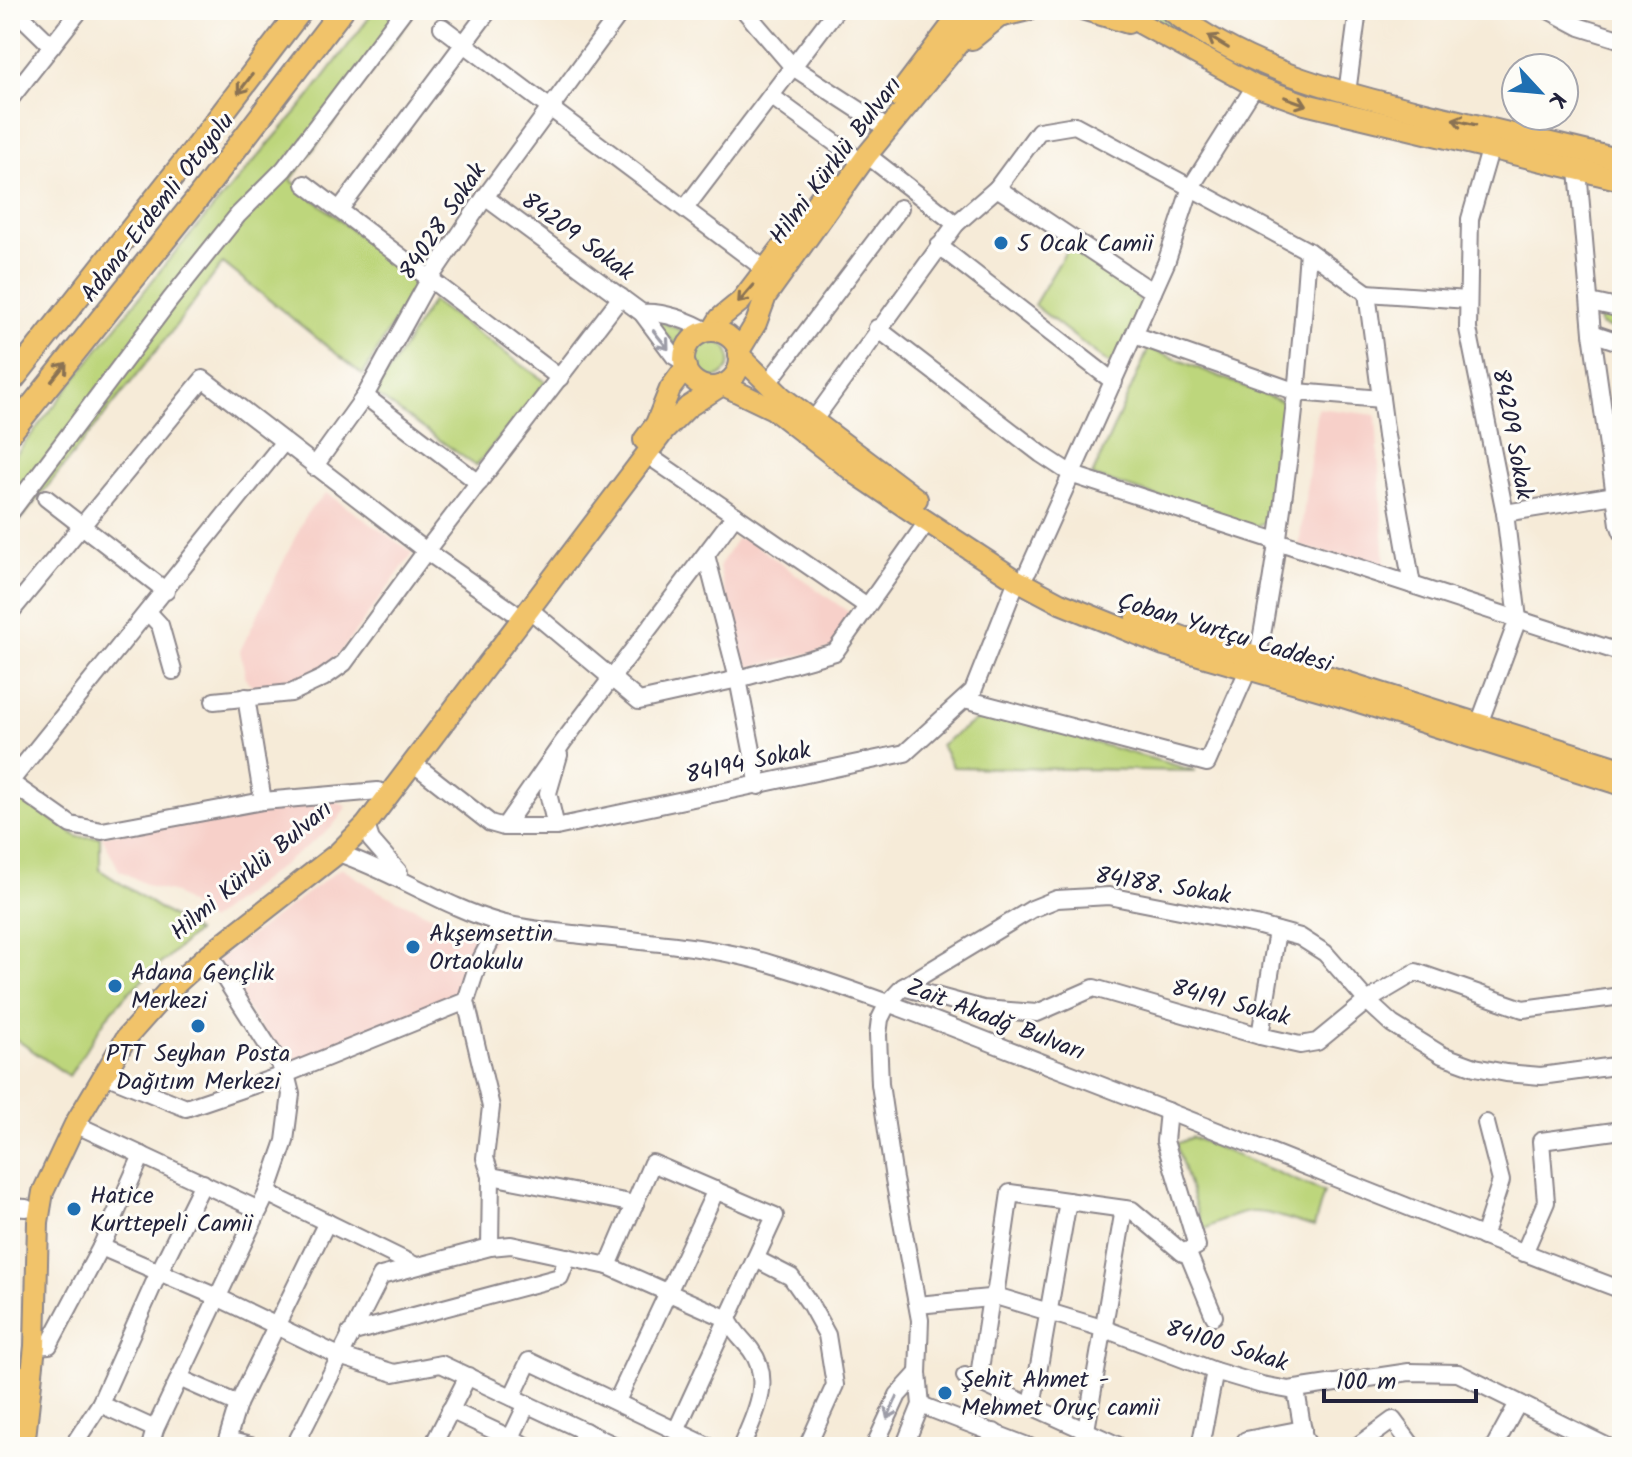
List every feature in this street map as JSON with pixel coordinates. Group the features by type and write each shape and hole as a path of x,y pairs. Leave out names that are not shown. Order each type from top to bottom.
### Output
{"highway":[{"name":"Adana-Erdemli Otoyolu","path":"10,433 198,198 342,10"},
{"path":"198,198 255,140 356,10"},
{"name":"Adana-Erdemli Otoyolu","path":"10,383 180,169 296,14"}],"main road":[{"name":"Hilmi Kürklü Bulvarı","path":"739,353 756,323 766,296 879,123 963,10"},
{"name":"Hilmi Kürklü Bulvarı","path":"710,332 720,318 741,301 986,10"},
{"path":"944,61 999,17 1028,10"},
{"path":"1085,10 1136,26 1175,44"},
{"path":"1116,10 1255,86 1326,110 1622,180"},
{"path":"1170,10 1265,67 1347,93 1622,160"},
{"path":"710,332 728,336 739,353 739,368 735,376 721,386 700,385 692,379 685,365 689,344 695,337 710,332"},
{"name":"Çoban Yurtçu Caddesi","path":"739,353 782,397 1022,576"},
{"name":"Hilmi Kürklü Bulvarı","path":"24,1447 35,1346 38,1235 43,1192 103,1074 126,1038 167,992 209,954 338,853 366,825 656,424 670,389 685,365"},
{"name":"Hilmi Kürklü Bulvarı","path":"10,1426 18,1208 54,1136 115,1031 168,973 209,936 342,832 664,431 688,407 721,386"},
{"name":"Çoban Yurtçu Caddesi","path":"721,386 773,409 858,475 927,522 1102,621 1164,645 1253,664 1479,724 1622,769"},
{"name":"Çoban Yurtçu Caddesi","path":"1253,664 1622,785"}],"street":[{"path":"15,10 52,46"},
{"path":"10,99 80,10"},
{"path":"10,513 170,300 238,215 284,169 404,10"},
{"path":"340,209 489,10"},
{"name":"84028 Sokak","path":"314,467 365,396 430,278 485,197 622,10"},
{"path":"744,10 793,67 879,123"},
{"path":"686,207 836,10"},
{"path":"1347,93 1358,10"},
{"path":"1548,10 1580,27 1622,40"},
{"path":"442,27 766,270"},
{"name":"84194 Sokak","path":"413,763 490,823 504,827 556,827 905,753 973,691 1022,576 1073,475 1153,292 1191,187 1255,86"},
{"path":"771,96 956,224"},
{"path":"813,421 877,328 956,224 997,188 1039,131 1075,125 1308,251 1367,293 1468,300"},
{"name":"84209 Sokak","path":"1479,724 1518,619 1505,513 1468,329 1470,219 1490,150"},
{"path":"1578,170 1592,333 1614,442 1615,495 1622,532"},
{"path":"305,184 560,378"},
{"path":"997,188 1153,292"},
{"name":"84209 Sokak","path":"485,197 642,313"},
{"path":"768,383 900,208"},
{"path":"939,246 1114,382"},
{"path":"965,699 1207,763 1253,664 1278,542 1297,392 1308,251"},
{"path":"1367,293 1412,585"},
{"path":"214,701 291,693 323,678 344,663 621,297"},
{"path":"1590,302 1622,309"},
{"path":"642,313 653,312 710,332"},
{"path":"642,313 674,356 685,365"},
{"path":"877,328 1073,475 1622,653"},
{"path":"1592,333 1622,343"},
{"path":"1134,335 1297,392 1381,399"},
{"path":"10,613 203,379 426,551 521,610 639,701 738,679 835,652 927,522"},
{"path":"365,396 479,483"},
{"path":"283,443 10,782 71,825 102,831 263,801 378,791"},
{"path":"646,454 867,606"},
{"path":"1505,513 1615,495"},
{"path":"46,498 166,591"},
{"path":"735,515 706,555 738,679 759,786"},
{"path":"504,827 563,742 735,515"},
{"path":"148,612 160,625 173,671"},
{"path":"246,697 263,801"},
{"path":"556,827 548,793 563,742"},
{"path":"366,825 371,840 409,882"},
{"name":"Zait Akadğ Bulvarı","path":"338,853 367,862 450,905 500,923 656,943 775,964 888,1003 1622,1290"},
{"name":"84188. Sokak","path":"921,1405 918,1373 920,1320 880,1084 880,1019 888,1003 903,987 1032,909 1057,899 1109,896 1277,931 1312,943 1367,1001 1418,1043 1442,1055 1475,1067 1541,1076 1622,1065"},
{"path":"490,1247 491,1176 485,1158 491,1107 466,1001 477,967 500,923"},
{"path":"1260,1036 1277,931"},
{"path":"150,1447 155,1429 267,1193 285,1141 291,1094 286,1074 209,954"},
{"name":"84191 Sokak","path":"903,987 983,1009 1037,1013 1094,988 1300,1045 1317,1042 1367,1001 1416,972 1523,1009 1622,996"},
{"path":"103,1074 186,1108 286,1074 466,1001"},
{"path":"1117,1447 972,1379 994,1296 1010,1193 1132,1210 1183,1253 1197,1246 1165,1141 1168,1111"},
{"path":"1483,1237 1501,1181 1486,1123"},
{"path":"75,1124 259,1210"},
{"path":"1524,1253 1546,1202 1541,1141 1622,1130"},
{"path":"35,1346 49,1345 101,1247 142,1155"},
{"path":"608,1266 652,1163 775,1216 676,1431"},
{"path":"491,1176 635,1204"},
{"path":"72,1447 100,1404 203,1183"},
{"path":"617,1401 716,1190"},
{"path":"267,1193 416,1266"},
{"path":"1032,1406 1068,1201"},
{"path":"1086,1430 1124,1209"},
{"path":"254,1447 226,1444 238,1404 327,1222"},
{"path":"294,1447 381,1276 490,1247 511,1245 608,1266 728,1319 734,1334 752,1351 762,1378 760,1403 741,1447"},
{"path":"101,1247 217,1297 339,1356 394,1373 441,1364 618,1447"},
{"path":"1187,1251 1214,1316"},
{"path":"350,1333 560,1277 568,1257"},
{"path":"756,1259 791,1277 827,1335 835,1385 807,1447"},
{"name":"84100 Sokak","path":"918,1305 994,1296 1105,1329 1215,1371 1262,1385 1296,1390 1409,1372 1458,1373 1608,1447"},
{"path":"509,1442 529,1361 710,1447"},
{"path":"1200,1447 1215,1371"},
{"path":"874,1447 898,1395 918,1373"},
{"path":"432,1447 468,1376"},
{"path":"179,1378 238,1404"},
{"path":"1296,1390 1304,1438 1310,1447"},
{"path":"1494,1447 1518,1403"},
{"path":"100,1404 155,1429"},
{"path":"904,1447 921,1405 991,1440 1030,1447"},
{"path":"450,1410 509,1442 529,1447"},
{"path":"1356,1447 1393,1420 1413,1447"},
{"path":"1241,1447 1246,1440 1303,1429"},
{"path":"578,1447 585,1431"}],"shaded area":[{"path":"1317,408 1376,415 1385,569 1299,546"},
{"path":"326,493 413,553 340,653 317,671 284,683 252,687 246,679 240,651 307,513"},
{"path":"736,539 747,539 854,616 832,648 743,669 719,567"},
{"path":"334,800 347,807 331,828 209,921 175,893 151,887 119,870 102,836 262,809"},
{"path":"341,868 380,892 424,912 456,926 495,936 463,1003 289,1073 216,961"}],"green space":[{"path":"375,10 417,10 291,180 416,283 363,375 223,263 10,533 10,462 171,257 306,101"},
{"path":"1134,10 1154,10 1214,51 1247,67 1315,92 1622,168 1622,172 1311,99 1259,79"},
{"path":"1068,248 1126,284 1140,303 1137,325 1114,364 1107,362 1034,305"},
{"path":"432,301 546,382 476,466 375,394"},
{"path":"1599,315 1622,319 1622,333 1600,325"},
{"path":"651,318 686,332 676,345"},
{"path":"711,340 724,346 730,359 724,372 711,378 698,372 692,359 698,346"},
{"path":"1149,348 1288,404 1275,494 1266,521 1255,527 1092,476"},
{"path":"995,715 1196,771 953,767 941,745 973,722"},
{"path":"10,791 78,837 100,837 100,870 196,932 127,994 106,1018 69,1076 10,1035"},
{"path":"1192,1137 1324,1192 1314,1227 1258,1212 1235,1215 1203,1230 1176,1144"}],"place":[{"name":"5 Ocak Camii","path":"1001,243"},
{"name":"Akşemsettin Ortaokulu","path":"413,947"},
{"name":"Adana Gençlik Merkezi","path":"115,986"},
{"name":"PTT Seyhan Posta Dağıtım Merkezi","path":"198,1026"},
{"name":"Hatice Kurttepeli Camii","path":"74,1209"},
{"name":"Şehit Ahmet - Mehmet Oruç camii","path":"945,1393"}]}
